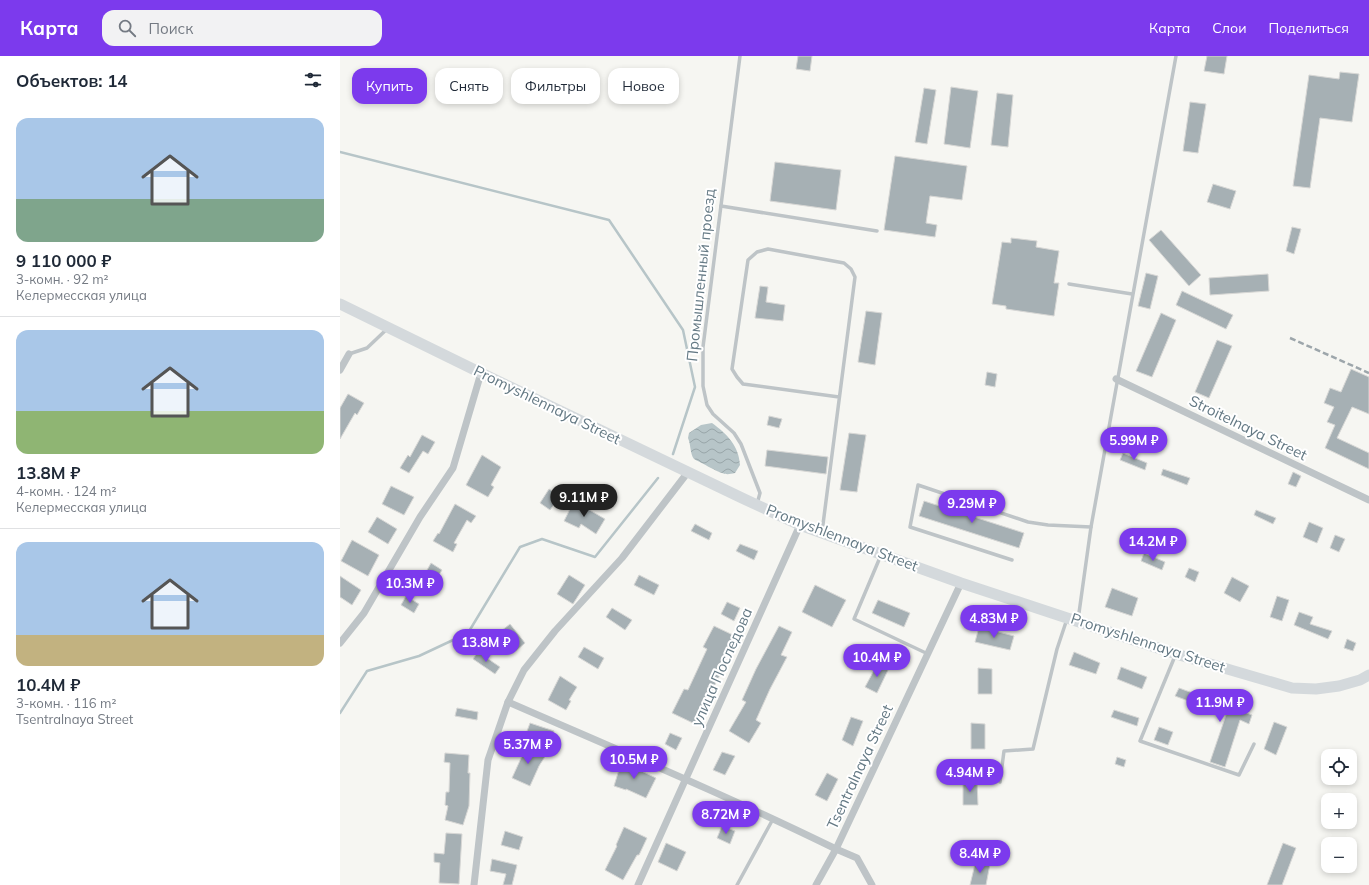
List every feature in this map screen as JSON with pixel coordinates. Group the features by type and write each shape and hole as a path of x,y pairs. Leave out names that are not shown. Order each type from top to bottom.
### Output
{"main road":[{"name":"Promyshlennaya Street","path":"340,304 757,505 800,525 822,533 961,583 1176,654 1292,688 1316,689 1339,686 1360,680 1369,675"}],"street":[{"path":"340,370 349,354"},
{"path":"340,643 364,613 420,517 453,468 481,373"},
{"name":"Stroitelnaya Street","path":"1116,379 1369,500"},
{"path":"474,885 488,760 508,702 524,670 555,631 622,558 688,472"},
{"name":"улица Последова","path":"638,885 800,525"},
{"name":"Tsentralnaya Street","path":"872,885 858,858 836,849 961,583"},
{"path":"508,702 686,779 773,818 836,849 816,885"}],"lane":[{"name":"Промышленный проезд","path":"740,56 703,347 703,386 707,405 713,414 734,433 741,444 760,494 757,505"},
{"path":"1000,782 1004,751 1033,749 1057,649 1073,619 1176,56"},
{"path":"721,206 877,231"},
{"path":"822,533 855,277 852,269 844,263 776,250 768,249 757,252 748,260 732,369 743,384 839,397"},
{"path":"1069,284 1132,294"},
{"path":"349,354 367,348 388,328"},
{"path":"1012,560 910,527 918,485 1028,522 1048,525 1091,527"},
{"path":"881,554 854,619 928,654"},
{"path":"1176,654 1140,741 1239,775 1254,744"},
{"path":"737,885 773,818"}],"water":[{"path":"712,423 727,436 735,446 740,465 735,473 727,474 720,472 694,459 693,457 688,438 689,433 701,425"}],"building":[{"path":"798,56 812,56 810,71 796,69"},
{"path":"1207,56 1227,56 1224,74 1204,71"},
{"path":"1340,72 1359,74 1352,122 1320,118 1310,188 1293,186 1309,75 1339,79"},
{"path":"951,87 978,91 970,148 944,144"},
{"path":"924,88 936,90 927,144 915,142"},
{"path":"997,93 1013,95 1008,147 991,145"},
{"path":"1190,102 1206,104 1198,153 1183,151"},
{"path":"895,156 967,166 962,200 930,196 926,223 937,225 935,237 884,230"},
{"path":"775,162 841,170 836,210 770,201"},
{"path":"1213,184 1236,191 1230,209 1207,202"},
{"path":"1292,227 1301,229 1294,254 1286,251"},
{"path":"1161,230 1201,275 1189,286 1149,240"},
{"path":"1011,238 1037,241 1036,247 1059,251 1054,283 1059,283 1054,316 1006,309 1006,306 992,304 1002,242 1011,243"},
{"path":"1146,273 1158,276 1150,309 1138,306"},
{"path":"1268,274 1269,291 1210,295 1209,278"},
{"path":"760,286 768,287 766,302 785,305 783,321 755,318"},
{"path":"1182,291 1233,315 1226,329 1176,305"},
{"path":"866,311 882,313 875,365 858,362"},
{"path":"1161,313 1176,320 1152,377 1136,371"},
{"path":"1217,340 1232,346 1209,398 1195,392"},
{"path":"1351,369 1369,377 1369,414 1352,407 1337,438 1369,453 1369,469 1325,448 1335,425 1327,422 1334,407 1324,403 1330,388 1341,392"},
{"path":"987,372 997,374 995,387 985,385"},
{"path":"348,394 364,403 357,415 355,413 340,439 340,408"},
{"path":"769,416 782,419 779,428 767,425"},
{"path":"849,433 866,435 857,492 840,490"},
{"path":"422,435 435,442 428,454 423,451 409,473 400,468 408,455 410,457"},
{"path":"767,450 828,457 826,474 765,466"},
{"path":"1123,453 1147,463 1145,470 1120,460"},
{"path":"482,455 501,467 491,485 494,487 488,497 466,485"},
{"path":"1163,469 1190,478 1187,485 1161,475"},
{"path":"1293,472 1301,476 1296,487 1288,484"},
{"path":"391,486 414,497 404,515 382,504"},
{"path":"549,489 560,496 550,510 540,503"},
{"path":"574,501 605,519 596,534 581,524 579,528 564,521"},
{"path":"924,501 1024,533 1019,548 919,516"},
{"path":"455,504 476,516 471,523 467,520 454,543 457,544 453,552 433,541 438,533 439,534"},
{"path":"1256,510 1276,518 1273,524 1254,515"},
{"path":"377,517 397,529 388,544 368,532"},
{"path":"1309,522 1323,528 1317,543 1303,537"},
{"path":"695,524 712,533 709,540 691,531"},
{"path":"1335,535 1345,539 1339,552 1330,548"},
{"path":"352,540 379,555 368,576 341,561"},
{"path":"740,544 758,551 754,560 736,551"},
{"path":"1144,553 1165,562 1162,570 1141,561"},
{"path":"431,563 442,570 437,578 426,572"},
{"path":"1189,568 1199,572 1195,582 1185,577"},
{"path":"569,575 585,585 573,604 557,594"},
{"path":"639,575 659,585 654,595 634,585"},
{"path":"340,576 361,590 352,605 340,597"},
{"path":"1232,577 1249,586 1240,602 1224,593"},
{"path":"815,585 846,600 832,627 802,612"},
{"path":"1112,588 1138,598 1132,616 1105,607"},
{"path":"406,596 419,604 414,613 401,605"},
{"path":"1277,596 1289,600 1282,621 1270,617"},
{"path":"878,600 910,613 904,627 872,613"},
{"path":"727,602 740,608 734,621 721,614"},
{"path":"612,608 632,620 625,630 606,617"},
{"path":"1299,612 1313,617 1310,624 1332,631 1328,639 1294,625"},
{"path":"510,624 525,643 516,651 500,632"},
{"path":"714,626 735,636 719,667 723,669 695,724 672,713 684,689 688,690 707,649 703,647"},
{"path":"779,626 792,632 781,655 787,657 756,720 761,723 749,743 729,731 746,702 742,700 756,669"},
{"path":"979,627 1014,636 1010,650 975,642"},
{"path":"1347,639 1356,643 1353,651 1344,648"},
{"path":"584,647 604,658 598,669 578,657"},
{"path":"478,652 500,667 495,674 473,659"},
{"path":"1074,652 1100,663 1096,674 1069,665"},
{"path":"878,663 889,668 877,693 865,687"},
{"path":"1121,667 1147,677 1142,689 1117,679"},
{"path":"978,668 992,669 992,694 978,694"},
{"path":"560,676 577,687 569,700 571,701 566,710 548,700"},
{"path":"1179,688 1209,699 1211,695 1219,698 1217,702 1252,715 1249,724 1240,720 1225,767 1210,762 1226,715 1175,696"},
{"path":"457,708 478,712 477,720 455,716"},
{"path":"1114,710 1139,718 1137,726 1111,717"},
{"path":"851,717 863,721 853,746 842,740"},
{"path":"1274,722 1287,727 1276,755 1264,749"},
{"path":"530,723 554,731 550,742 526,734"},
{"path":"971,723 985,724 985,749 971,749"},
{"path":"1159,727 1173,732 1168,745 1154,740"},
{"path":"670,733 682,738 676,750 665,744"},
{"path":"526,745 546,755 530,786 512,778 522,756 520,756"},
{"path":"722,752 735,756 725,775 713,770"},
{"path":"445,753 469,755 469,806 463,825 445,820 448,806 445,805 446,792 449,792 450,763 444,762"},
{"path":"1117,757 1126,760 1124,767 1115,764"},
{"path":"621,763 656,778 646,798 626,789 614,786"},
{"path":"827,773 838,779 827,801 815,795"},
{"path":"963,780 977,781 978,805 963,805"},
{"path":"722,826 735,831 730,844 717,838"},
{"path":"624,827 647,838 639,855 637,855 623,880 605,870 617,846 616,845"},
{"path":"505,831 523,837 519,850 501,845"},
{"path":"446,833 462,834 459,884 439,883 440,863 434,862 434,853 444,854"},
{"path":"666,843 686,852 677,871 658,862"},
{"path":"1283,843 1296,848 1282,885 1267,885"},
{"path":"492,859 517,865 512,885 503,885 506,874 490,871"},
{"path":"976,860 990,864 986,885 970,885"}],"waterway":[{"path":"340,152 609,220 683,330 695,387 673,454"},
{"path":"340,713 367,671 419,656 468,633 520,547 542,539 595,557 658,478"}],"railway":[{"path":"1290,338 1369,373"}]}
